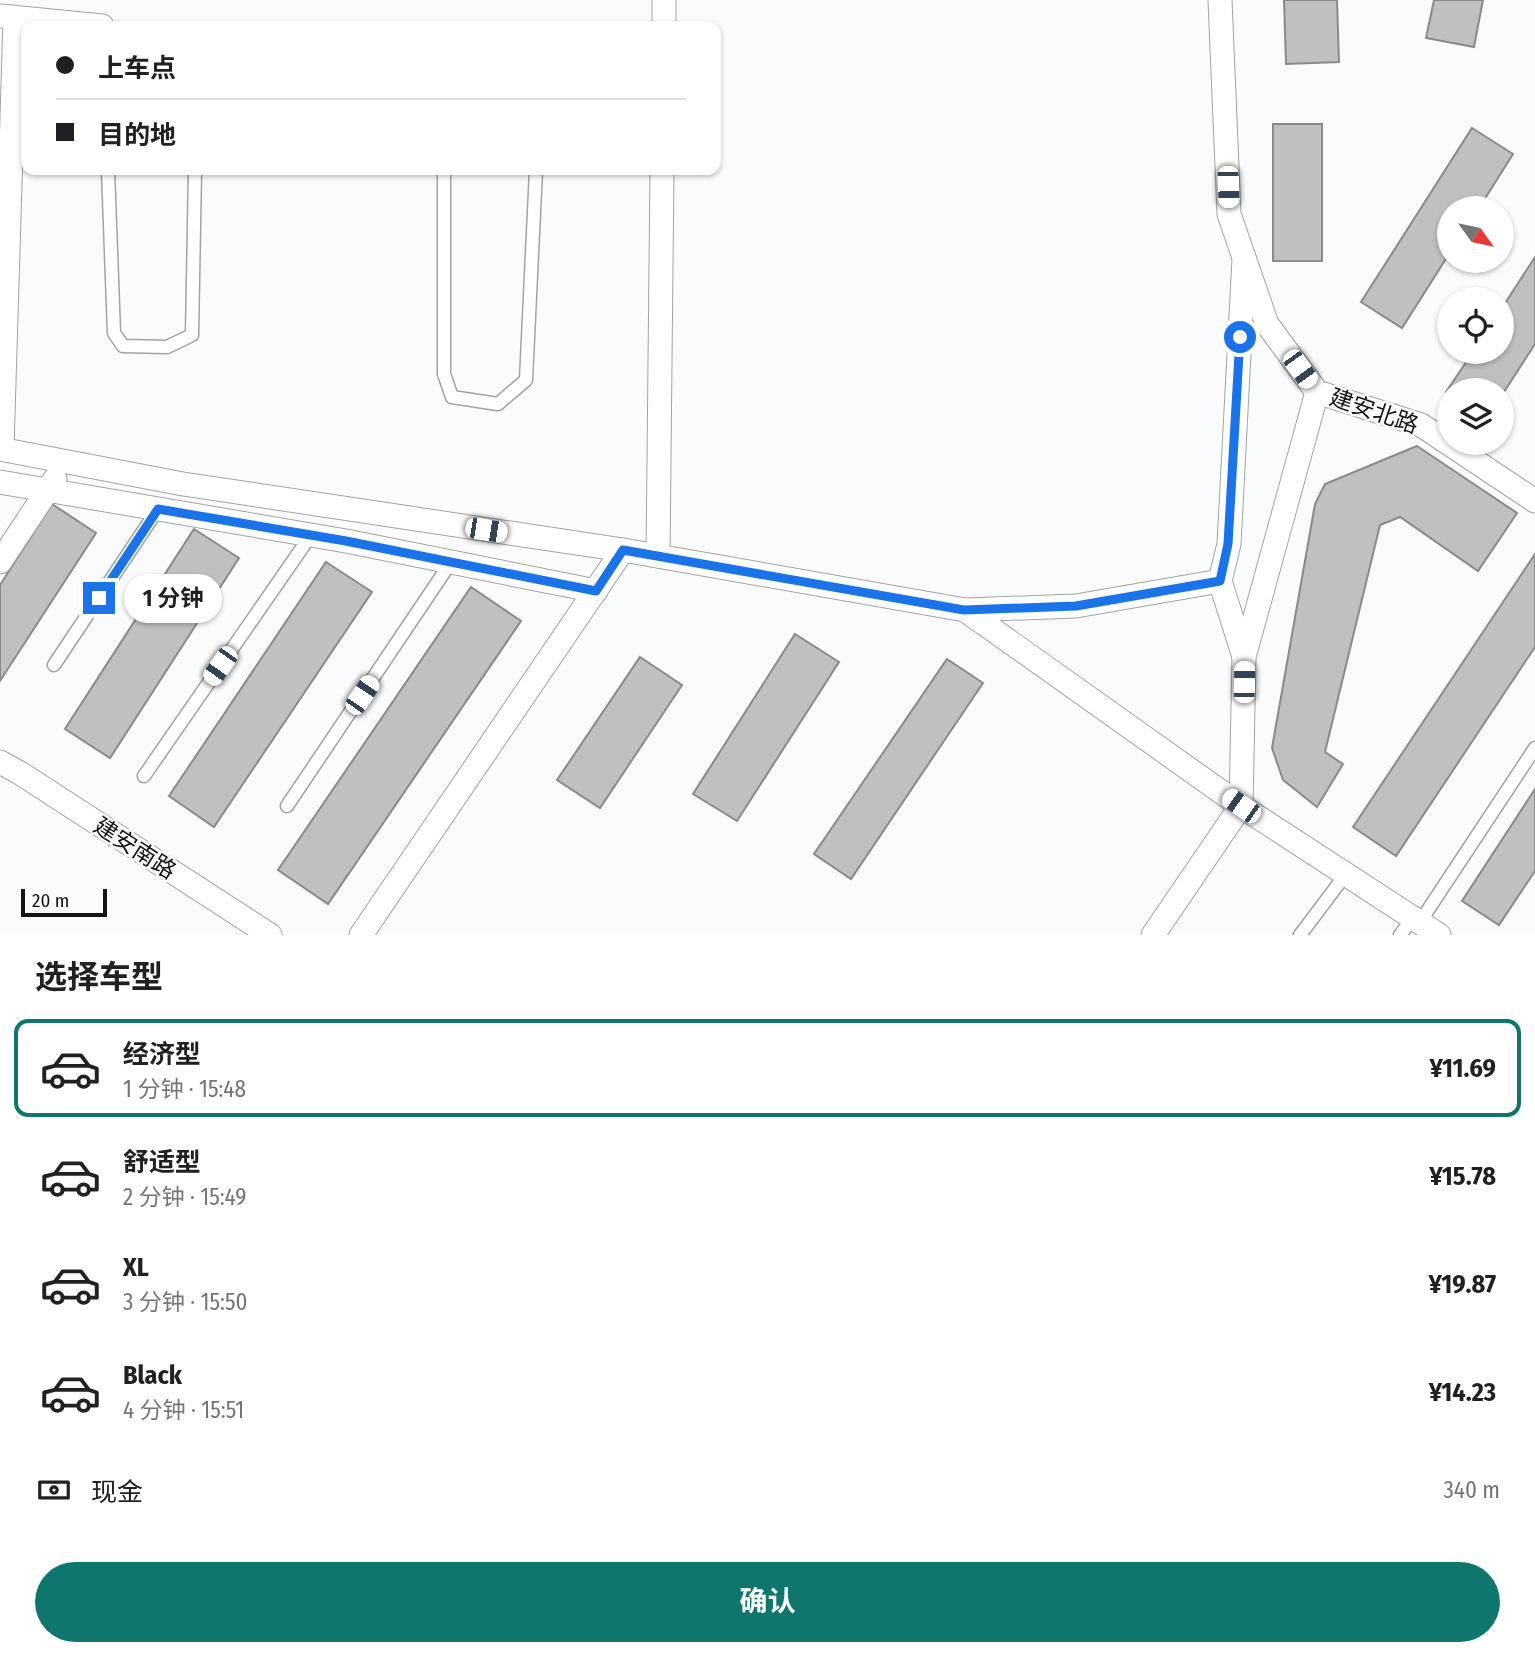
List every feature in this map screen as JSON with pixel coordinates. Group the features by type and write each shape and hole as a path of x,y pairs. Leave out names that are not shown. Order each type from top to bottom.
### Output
{"street":[{"path":"664,0 664,21"},
{"path":"1153,935 1241,806 1244,657 1317,391 1267,324 1229,214 1220,0"},
{"path":"50,21 8,17 1,449 183,484 623,550 964,610 1076,606 1220,581"},
{"path":"658,556 662,175"},
{"path":"1244,259 1228,544 1220,581 1244,657"},
{"name":"建安北路","path":"1317,391 1421,425 1535,501"},
{"path":"0,562 66,461"},
{"path":"0,482 311,535 596,591"},
{"path":"361,935 623,550"},
{"path":"964,610 1241,806 1346,874 1411,925 1439,935"},
{"name":"建安南路","path":"0,762 264,934"}],"lane":[{"path":"108,175 114,333 123,346 167,347 192,335 195,175"},
{"path":"444,175 444,374 452,397 498,404 526,380 536,175"},
{"path":"54,665 158,509"},
{"path":"145,776 311,535"},
{"path":"287,806 451,562"},
{"path":"1411,925 1535,748"},
{"path":"1300,935 1346,874"}],"building":[{"path":"1284,0 1337,0 1339,62 1286,64"},
{"path":"1434,0 1483,0 1474,47 1426,38"},
{"path":"1273,124 1322,124 1322,261 1273,261"},
{"path":"1472,128 1513,154 1487,196 1437,196 1437,273 1402,328 1361,302"},
{"path":"1535,257 1535,344 1513,378 1455,378 1465,364 1514,364 1514,289"},
{"path":"1417,446 1517,513 1478,571 1400,517 1380,525 1325,752 1343,764 1317,807 1283,780 1272,748 1315,504 1325,484"},
{"path":"52,504 96,533 0,681 0,585"},
{"path":"194,529 239,558 110,758 65,729"},
{"path":"1535,554 1535,647 1396,856 1353,827"},
{"path":"326,562 372,592 214,827 169,796"},
{"path":"471,587 521,621 328,904 278,870"},
{"path":"795,634 839,662 737,821 693,794"},
{"path":"640,657 682,685 600,808 557,780"},
{"path":"947,659 983,683 851,879 814,854"},
{"path":"1535,789 1535,871 1499,925 1462,901"}],"route":[{"path":"99,598 158,509 346,541 596,591 623,550 964,610 1076,606 1220,581 1228,544 1240,337"}]}
